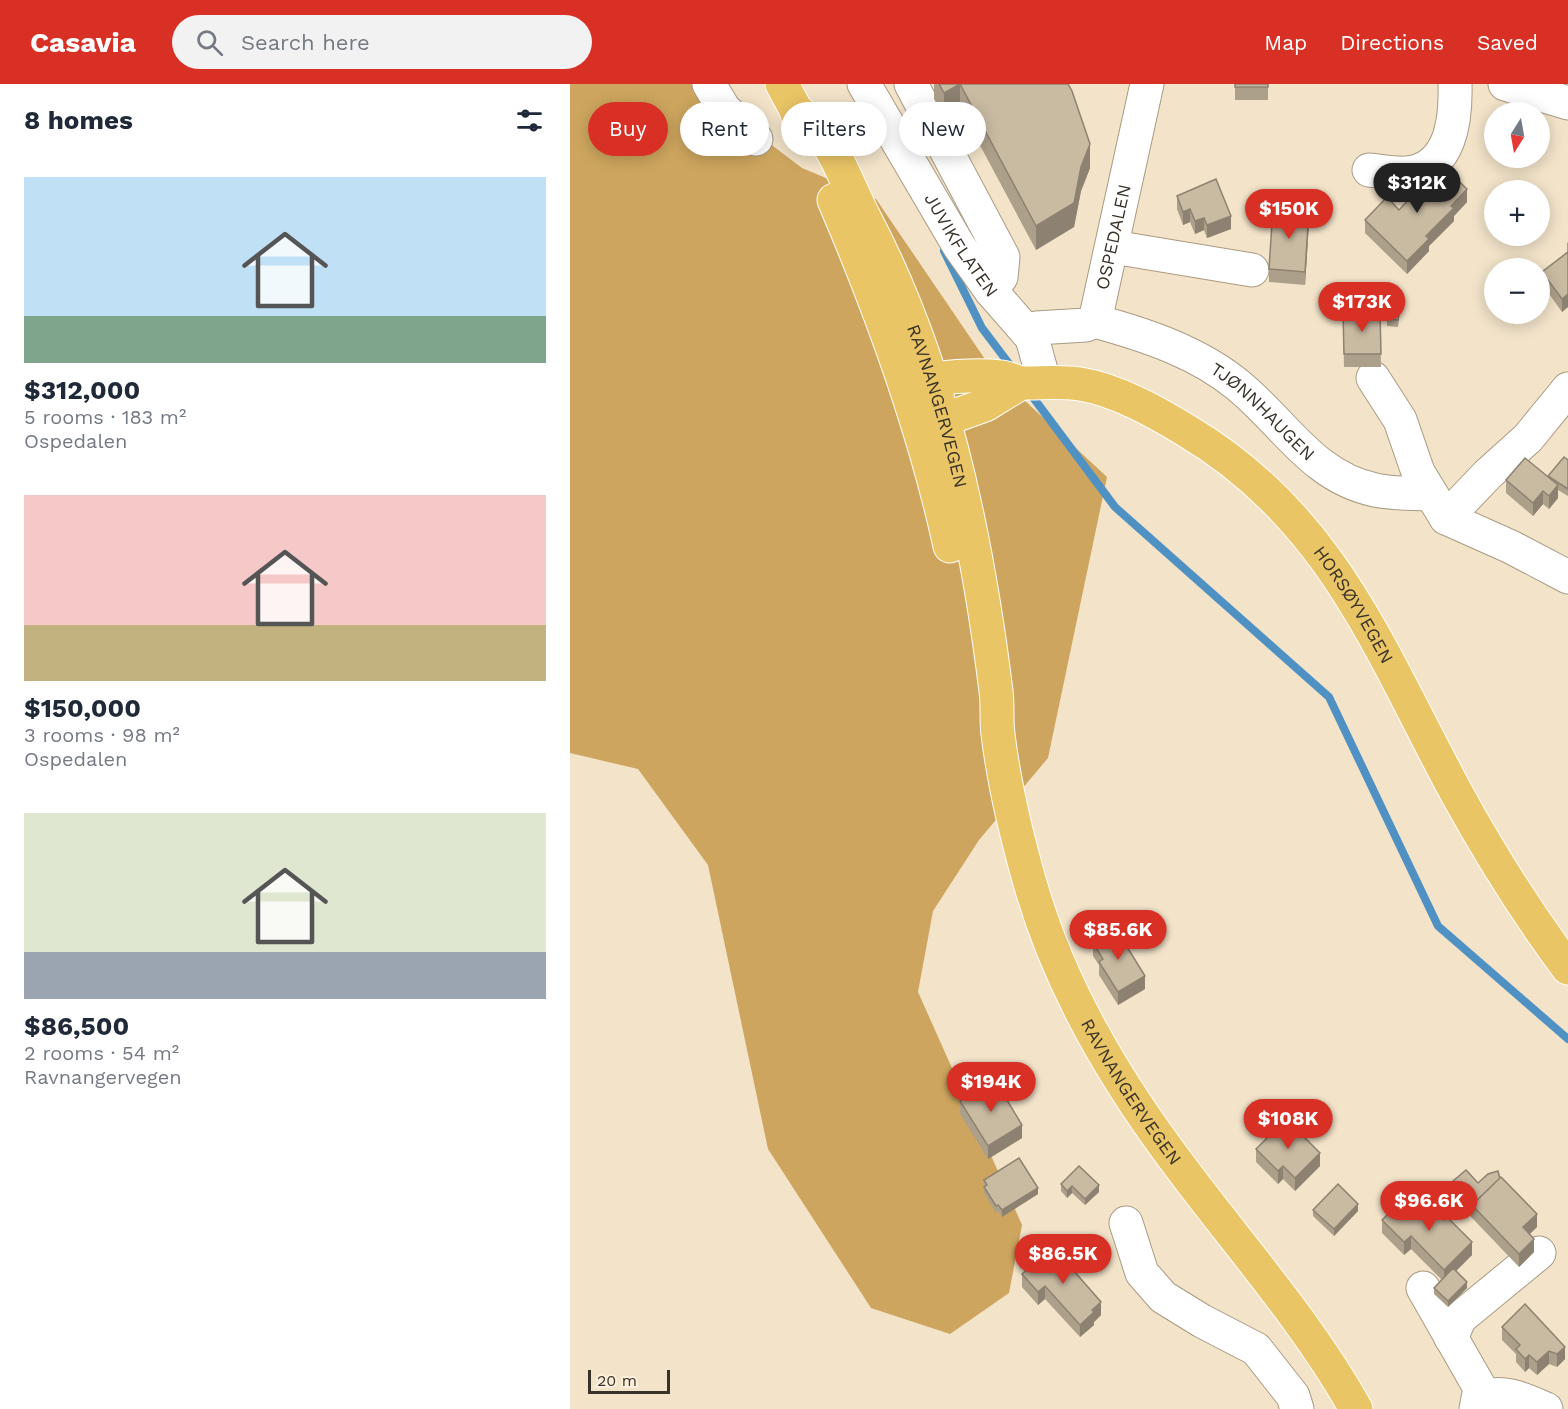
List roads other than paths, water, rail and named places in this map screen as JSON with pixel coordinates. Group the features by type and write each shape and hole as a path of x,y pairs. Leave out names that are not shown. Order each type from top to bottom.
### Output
{"main road":[{"name":"RAVNANGERVEGEN","path":"789,97 817,128 875,237 905,305 932,379 960,485 978,580 997,695 997,731 1007,790 1029,881 1044,927 1085,1022 1153,1128 1302,1325 1356,1409"},
{"name":"RAVNANGERVEGEN","path":"789,97 802,134 844,223 897,355 948,535 984,696 997,731"},
{"name":"HORSØYVEGEN","path":"932,379 974,374 1095,387 1175,423 1231,458 1283,506 1329,560 1372,629 1456,792 1521,903 1568,968"},
{"path":"932,379 912,406 943,420 985,405 1033,382"}],"street":[{"path":"709,84 720,102"},
{"path":"911,84 1003,257 1001,277 992,291"},
{"name":"JUVIKFLATEN","path":"911,84 870,95 959,246 992,291 1032,338 1033,382"},
{"name":"OSPEDALEN","path":"1095,321 1147,84"},
{"path":"1370,170 1408,173 1438,159 1446,148 1452,122 1455,84"},
{"path":"1505,84 1568,103"},
{"path":"1113,247 1252,270"},
{"path":"1032,338 1036,328 1086,325 1095,321"},
{"name":"TJØNNHAUGEN","path":"1095,321 1183,350 1239,386 1304,453 1345,481 1438,506 1568,577"},
{"path":"1373,378 1400,420 1418,472 1438,506 1488,474 1528,438 1568,389"},
{"path":"1126,1223 1142,1273 1163,1297 1202,1321 1256,1348 1293,1396 1297,1409"},
{"path":"1451,1338 1461,1318 1539,1253"},
{"path":"1423,1288 1474,1373 1480,1388 1478,1403"},
{"path":"1478,1403 1490,1394 1505,1394 1546,1409"}],"waterway":[{"path":"944,251 982,328 1013,369"},
{"path":"1029,392 1115,507 1329,697 1438,926 1568,1039"}]}
